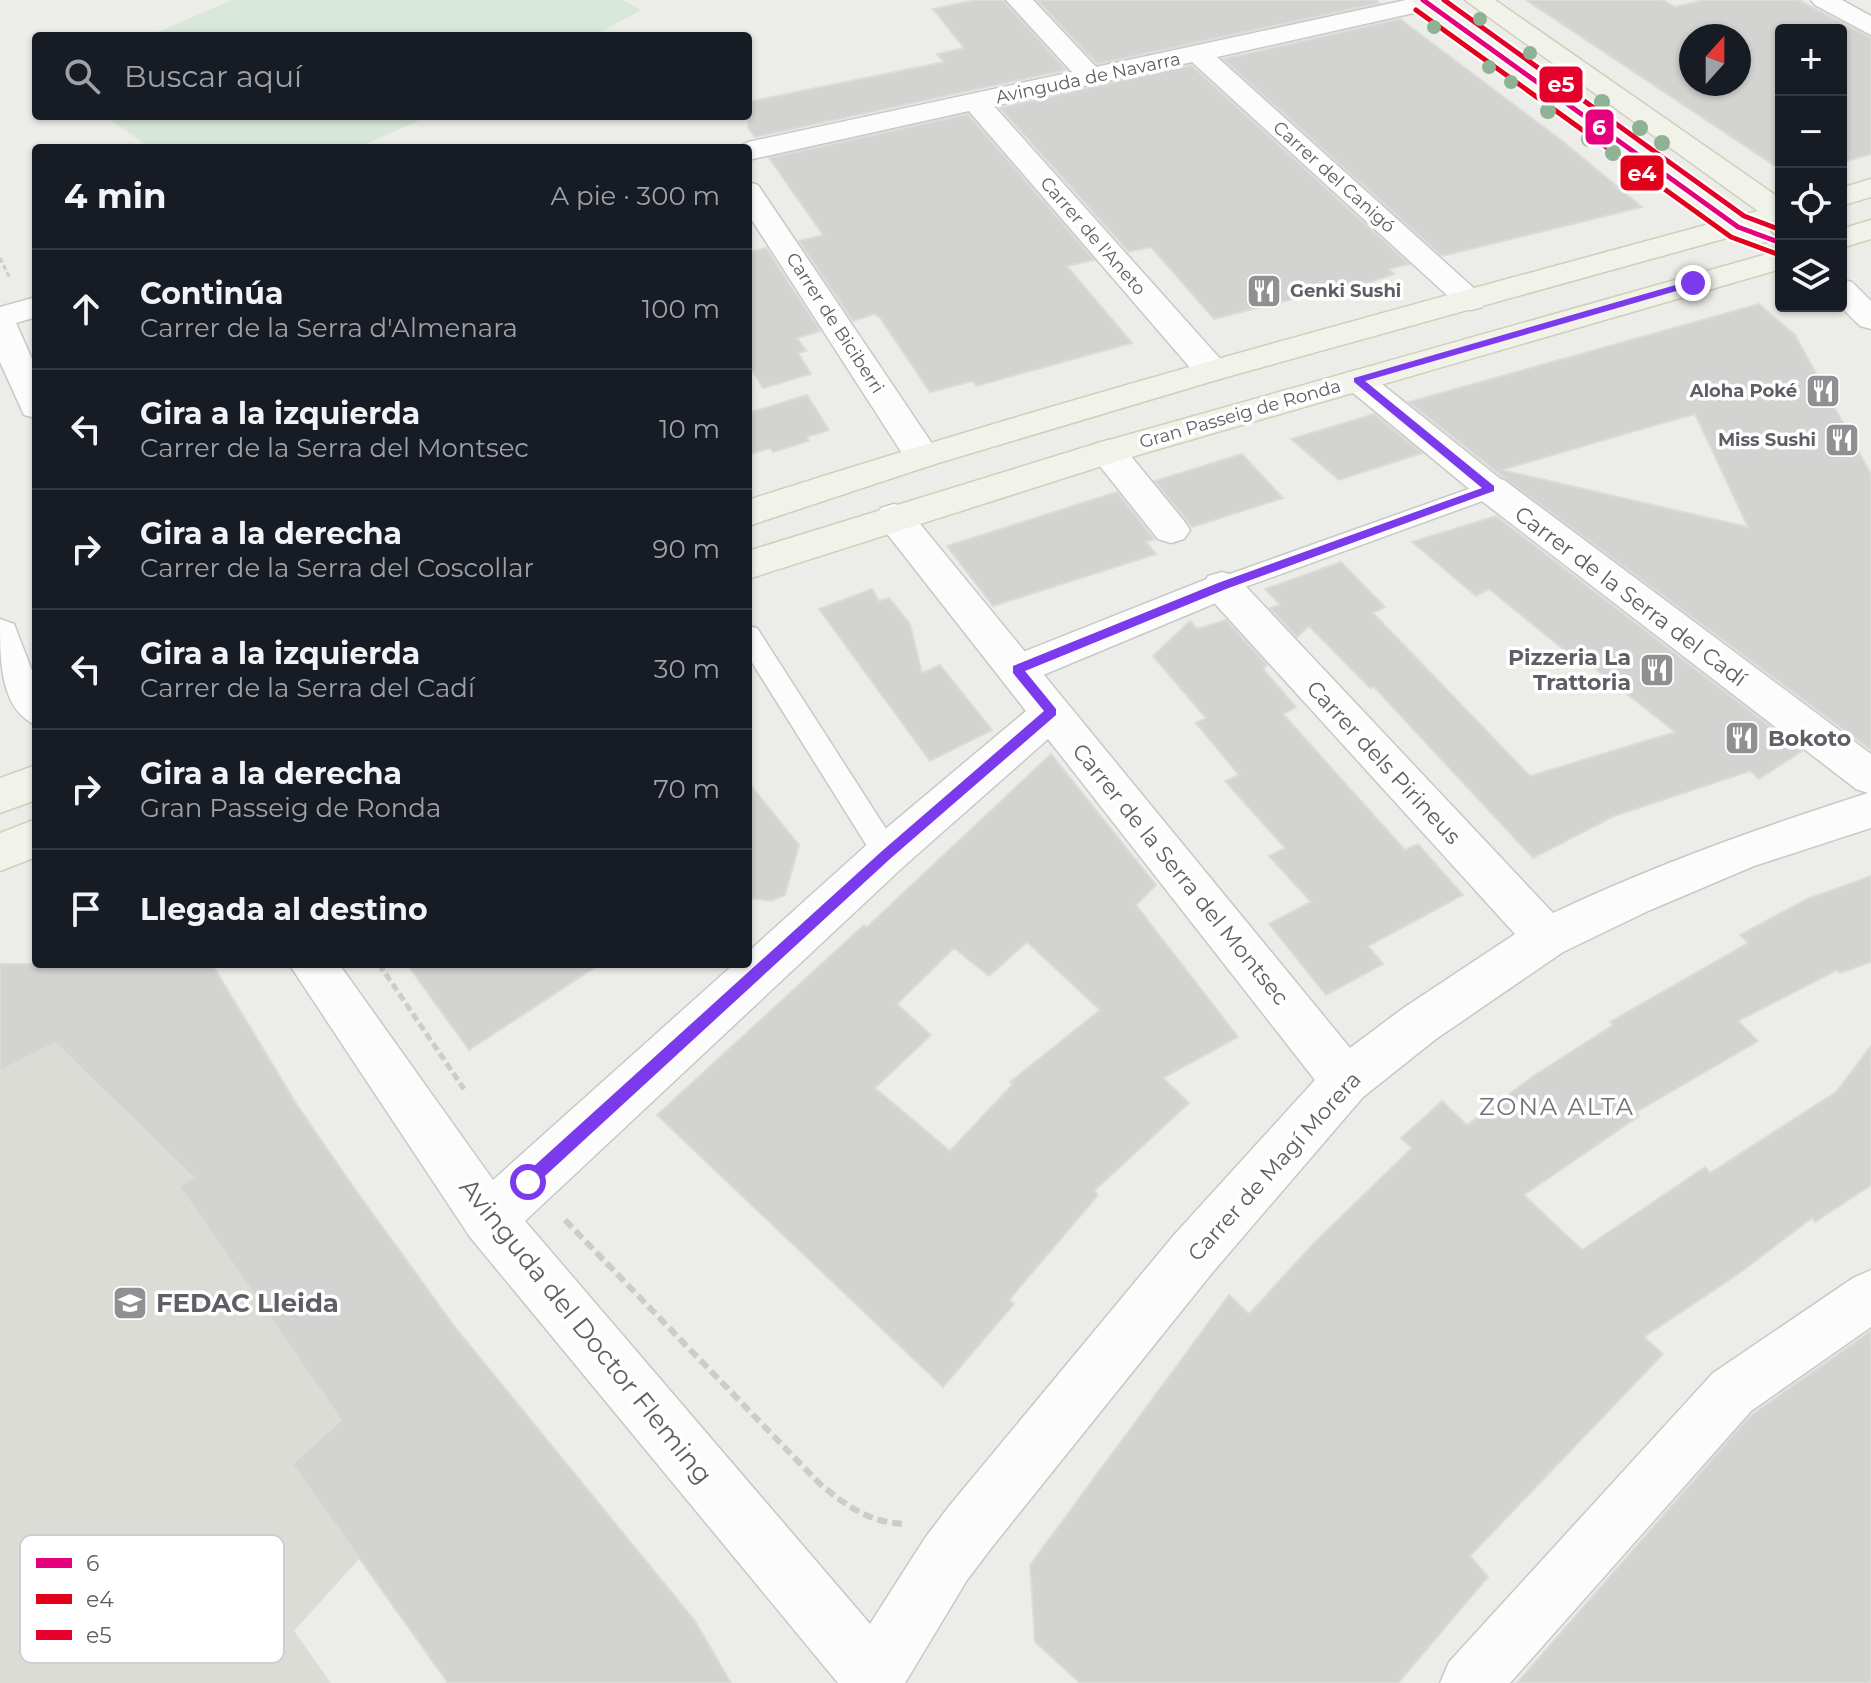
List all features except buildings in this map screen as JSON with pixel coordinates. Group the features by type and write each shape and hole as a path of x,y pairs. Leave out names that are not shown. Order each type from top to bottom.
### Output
{"main road":[{"path":"1478,0 1775,210"},
{"path":"1425,1 1738,227 1775,241"},
{"path":"1847,195 1871,188"},
{"path":"752,512 922,456 1211,370 1775,216"},
{"path":"1847,237 1871,229"},
{"name":"Gran Passeig de Ronda","path":"752,564 1108,452 1775,261"},
{"path":"0,796 32,784"},
{"path":"0,853 32,839"}],"street":[{"path":"1019,0 1091,77"},
{"path":"1828,0 1871,27"},
{"name":"Avinguda de Navarra","path":"752,150 1198,54 1425,1"},
{"name":"Carrer del Canigó","path":"1198,54 1471,300"},
{"name":"Carrer de l'Aneto","path":"976,102 1211,370"},
{"name":"Carrer de Biciberri","path":"752,197 922,456"},
{"path":"1847,295 1871,319"},
{"path":"0,317 32,308"},
{"path":"0,323 32,398"},
{"name":"Carrer de la Serra del Cadí","path":"1357,380 1491,489 1871,777"},
{"path":"1108,452 1171,530"},
{"name":"Carrer de la Serra del Montsec","path":"894,517 1346,1081"},
{"path":"1017,670 1222,586"},
{"name":"Carrer dels Pirineus","path":"1222,586 1547,938"},
{"path":"0,634 19,690 32,705"},
{"path":"489,1219 887,854 1052,712"},
{"name":"Carrer de Magí Morera","path":"874,1681 946,1559 1193,1254 1346,1081 1419,1024 1547,938 1632,897 1741,852 1871,810"},
{"name":"Avinguda del Doctor Fleming","path":"315,968 489,1219 874,1681"},
{"path":"1470,1683 1732,1392 1871,1296"}],"lane":[{"path":"1222,586 1491,489"},
{"path":"752,641 887,854"}],"path":[{"path":"382,968 466,1092"},
{"path":"528,1182 819,1483 845,1505 883,1525 910,1524 946,1559"}],"shaded area":[{"name":"FEDAC Lleida","path":"49,1037 193,1177 179,1186 341,1420 292,1464 360,1558 294,1631 331,1683 0,1683 0,1071 42,1049"}],"green space":[{"path":"232,0 622,0 641,10 600,32 158,32"},
{"path":"112,120 420,120 366,144 144,144"}],"transit line":[{"name":"6","path":"1423,0 1738,227 1775,241"},
{"name":"e5","path":"1444,0 1744,216 1775,228"},
{"name":"e4","path":"1416,10 1731,237 1775,253"}],"place":[{"name":"Genki Sushi","path":"1264,291"},
{"name":"Aloha Poké","path":"1823,391"},
{"name":"Miss Sushi","path":"1842,440"},
{"name":"Pizzeria La Trattoria","path":"1657,670"},
{"name":"Bokoto","path":"1742,738"},
{"name":"FEDAC Lleida","path":"130,1303"}],"district":[{"name":"ZONA ALTA","path":"1557,1107"}],"route":[{"path":"528,1182 887,854 1052,712 1017,670 1222,586 1491,489 1357,380 1693,283"}]}
